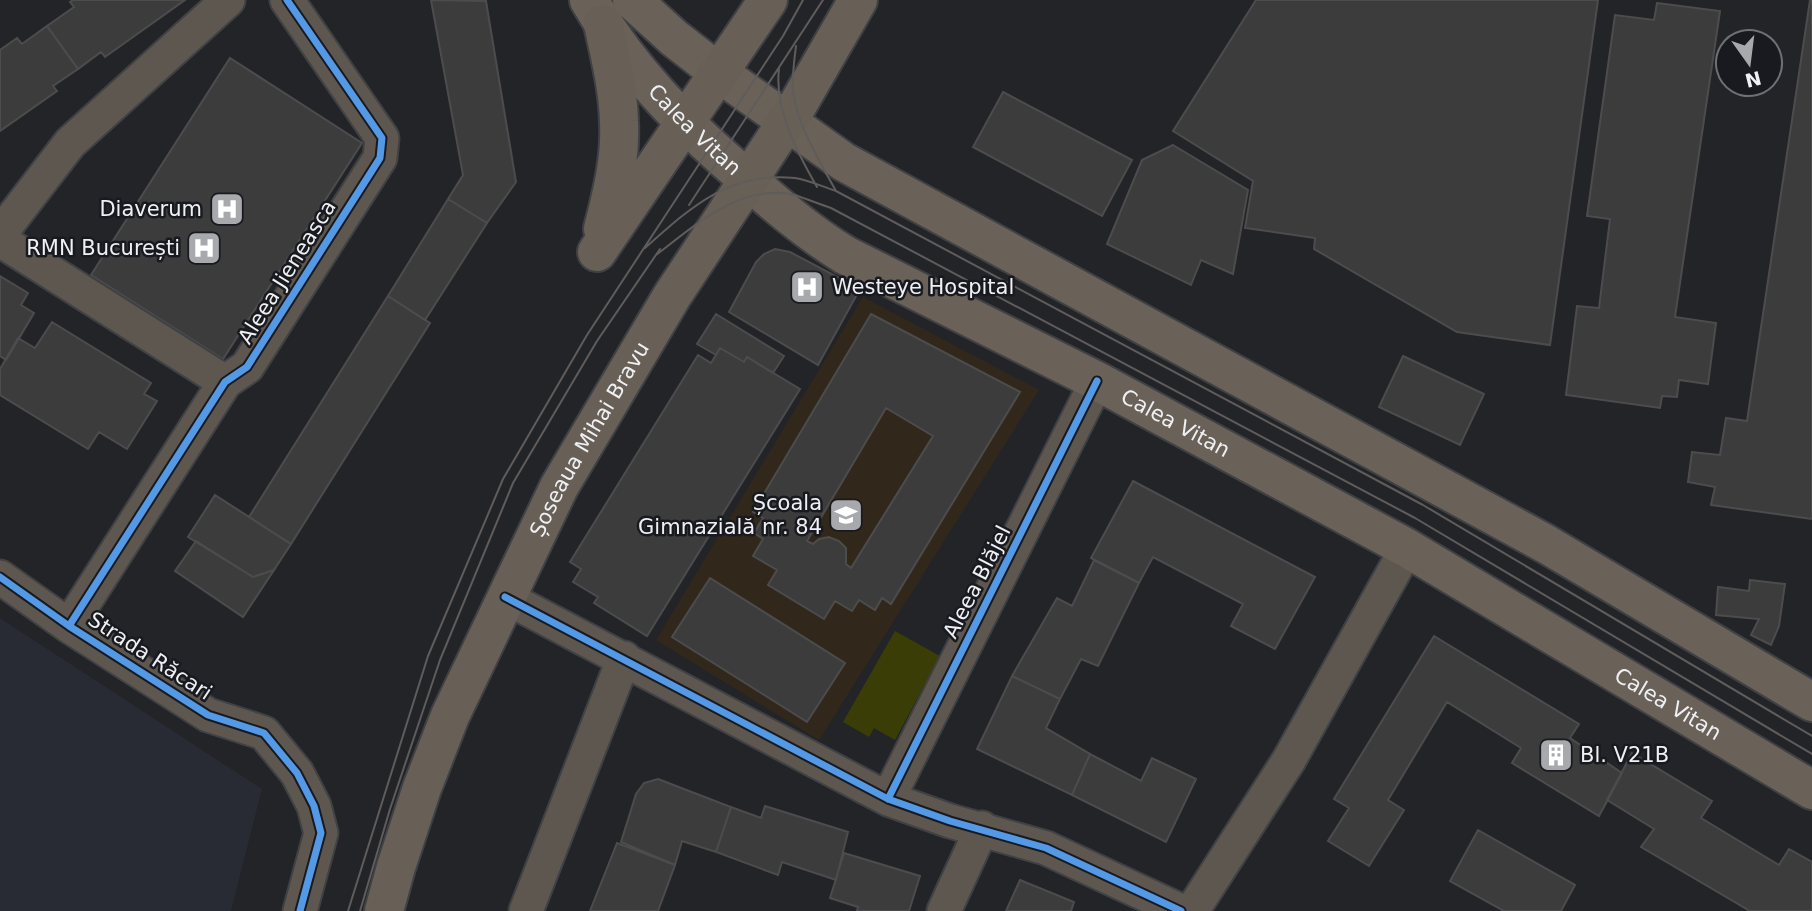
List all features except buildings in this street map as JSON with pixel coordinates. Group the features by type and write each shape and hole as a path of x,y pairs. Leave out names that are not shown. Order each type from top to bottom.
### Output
{"main road":[{"path":"632,0 674,38 719,73 786,122 870,177 1546,544 1812,702"},
{"path":"596,12 611,60 620,122 618,159 597,252 768,0"},
{"name":"Șoseaua Mihai Bravu","path":"384,911 422,788 450,716 559,487 672,296 786,122 858,0"},
{"name":"Calea Vitan","path":"596,12 639,73 685,124 790,218 845,255 1097,382 1407,548 1812,789"}],"street":[{"path":"0,234 70,143 228,0"},
{"name":"Aleea Jieneasca","path":"69,626 225,382 247,367 380,158 382,138 287,0"},
{"path":"0,240 225,382"},
{"name":"Aleea Blăjel","path":"888,799 1097,382"},
{"path":"1192,911 1289,760 1407,548"},
{"name":"Strada Răcari","path":"0,577 69,626 208,715 264,733 297,773 314,806 321,833 300,911"},
{"path":"505,597 888,799 950,821 1046,848 1181,911"},
{"path":"526,911 624,658"},
{"path":"944,911 982,828"}],"shaded area":[{"name":"Școala Gimnazială nr. 84","path":"863,297 1039,390 819,740 656,640"},
{"path":"0,618 262,789 231,911 0,911"},
{"path":"895,631 940,656 895,740 874,728 869,737 843,722"}],"tram line":[{"path":"348,911 428,656 503,479 587,335 783,36 803,0"},
{"path":"689,205 823,0"},
{"path":"796,46 793,79 795,103 810,142 836,191"},
{"path":"779,69 780,100 789,131 817,187"},
{"path":"645,248 695,206 712,195 750,180 795,178 836,191 1423,505 1812,736"},
{"path":"656,255 720,209 756,195 795,195 831,208 1415,518 1812,754"},
{"path":"360,911 390,809 440,660 513,483 597,341 660,249"}],"cycle path":[{"path":"69,626 225,382 247,367 380,158 382,138 287,0"},
{"path":"888,799 1097,381"},
{"path":"0,577 69,626 208,715 264,733 297,773 314,806 321,833 300,911"},
{"path":"505,597 888,799 950,821 1046,848 1181,911"}],"place":[{"name":"Diaverum","path":"227,209"},
{"name":"RMN București","path":"204,248"},
{"name":"Westeye Hospital","path":"807,287"},
{"name":"Școala Gimnazială nr. 84","path":"846,515"},
{"name":"Bl. V21B","path":"1556,755"}]}
